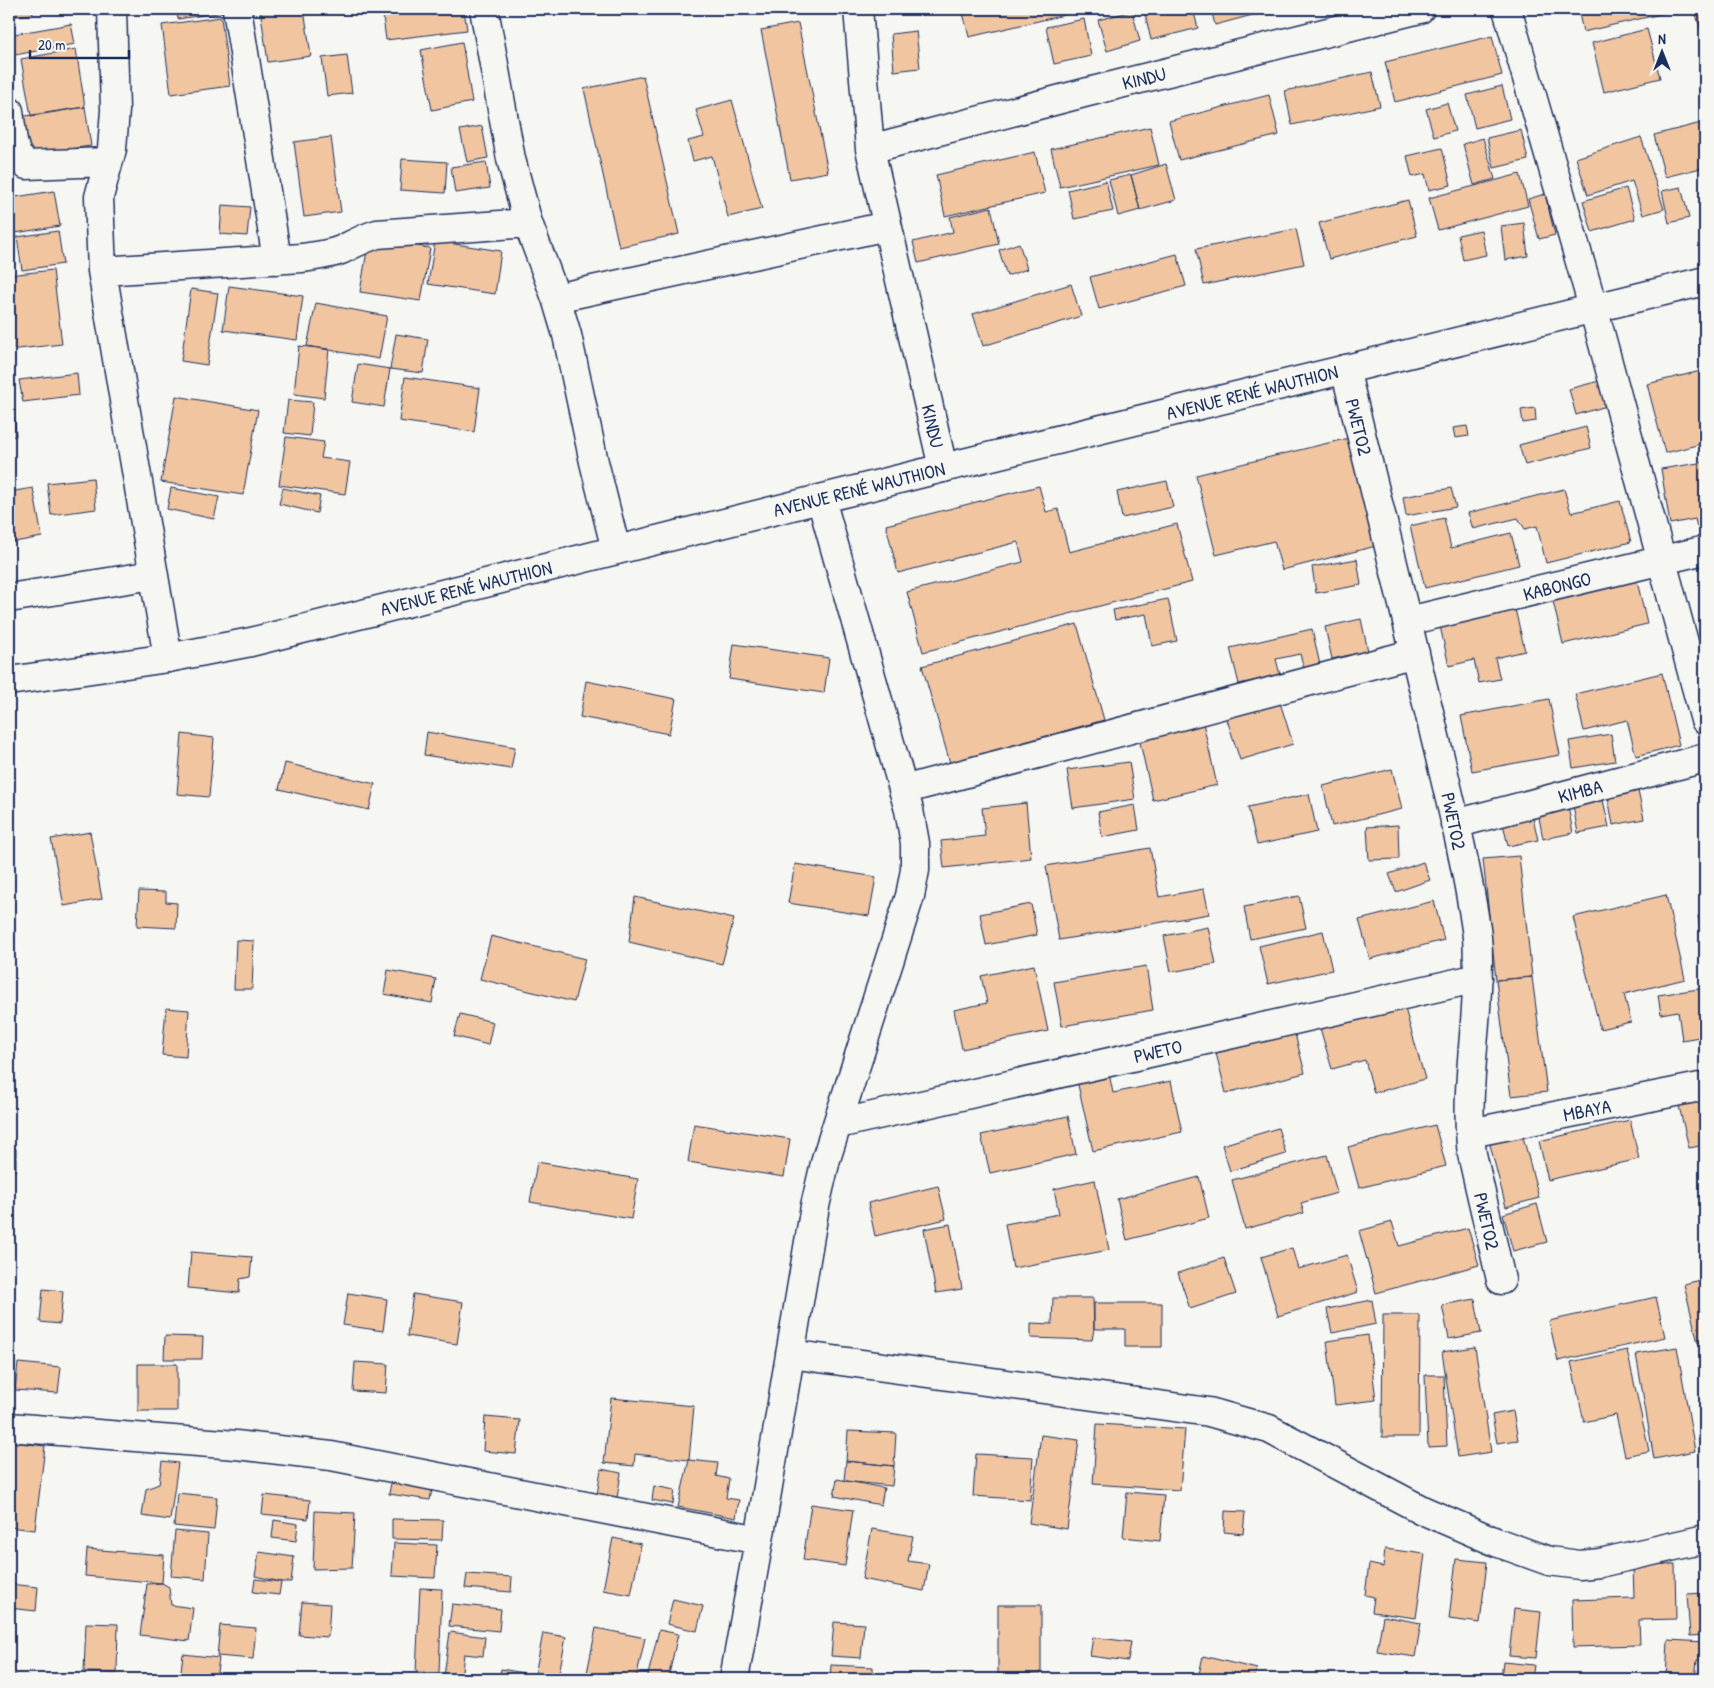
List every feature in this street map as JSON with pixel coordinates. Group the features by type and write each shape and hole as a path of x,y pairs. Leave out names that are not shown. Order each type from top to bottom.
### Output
{"street":[{"path":"112,9 115,110 113,142 99,197 102,271 168,658"},
{"path":"237,9 278,260"},
{"path":"484,9 511,159 528,223 556,298 567,335 594,462 616,550"},
{"name":"KINDU","path":"858,9 870,149 943,468"},
{"name":"KINDU","path":"870,149 1420,9"},
{"path":"1507,9 1593,307 1705,720"},
{"path":"9,111 13,142 17,155 26,164 108,162"},
{"path":"102,271 278,260 323,255 340,250 360,239 376,234 528,223"},
{"path":"556,298 887,226"},
{"name":"AVENUE RENÉ WAUTHION","path":"9,681 168,658 251,642 943,468 1705,281"},
{"name":"PWETO2","path":"1345,369 1408,621 1455,824 1476,929 1478,978 1470,1098 1470,1133 1472,1154 1501,1280"},
{"path":"734,1679 815,1206 826,1159 910,896 915,870 915,843 904,790 821,499"},
{"name":"KABONGO","path":"1408,621 1705,550"},
{"path":"9,598 153,575"},
{"path":"904,790 1415,653"},
{"name":"KIMBA","path":"1455,824 1705,758"},
{"name":"PWETO","path":"838,1124 1478,978"},
{"name":"MBAYA","path":"1470,1133 1705,1086"},
{"path":"790,1354 1209,1412 1269,1429 1422,1510 1496,1542 1557,1562 1580,1565 1600,1563 1705,1539"},
{"path":"9,1427 236,1445 331,1456 759,1540"}],"building":[{"path":"9,9 32,9 33,14 9,17"},
{"path":"176,9 230,9 230,11 178,19"},
{"path":"260,9 304,9 311,56 268,62"},
{"path":"382,9 464,9 467,30 386,40"},
{"path":"962,9 1090,9 969,37"},
{"path":"1144,9 1193,9 1198,28 1151,40"},
{"path":"1211,9 1275,9 1215,25"},
{"path":"1578,9 1682,9 1583,32"},
{"path":"1705,9 1705,42 1695,12"},
{"path":"1132,11 1140,41 1107,51 1098,20"},
{"path":"221,17 230,86 171,94 162,25"},
{"path":"1084,19 1091,56 1054,64 1046,27"},
{"path":"798,23 828,172 790,179 761,30"},
{"path":"71,24 75,44 9,56 9,35"},
{"path":"1647,29 1660,78 1604,92 1592,43"},
{"path":"916,31 920,68 894,71 891,34"},
{"path":"1492,36 1502,75 1395,102 1385,62"},
{"path":"462,42 472,102 432,110 421,50"},
{"path":"76,49 85,107 31,116 21,59"},
{"path":"347,55 352,93 327,96 322,58"},
{"path":"1372,72 1380,106 1292,125 1285,91"},
{"path":"643,76 679,234 619,247 584,89"},
{"path":"1502,86 1510,119 1475,128 1467,95"},
{"path":"1269,95 1279,135 1179,160 1169,121"},
{"path":"732,100 762,209 728,217 712,156 693,161 688,141 704,137 696,110"},
{"path":"1447,103 1455,131 1434,137 1426,109"},
{"path":"85,107 91,146 24,155 19,117"},
{"path":"1705,122 1705,167 1665,177 1654,135"},
{"path":"482,126 488,158 467,162 460,130"},
{"path":"1150,127 1159,165 1060,187 1051,149"},
{"path":"1521,130 1528,160 1494,168 1487,138"},
{"path":"331,137 341,212 304,217 294,142"},
{"path":"1641,137 1664,209 1643,215 1632,181 1588,195 1576,158"},
{"path":"1483,138 1495,179 1474,185 1463,144"},
{"path":"1442,148 1451,185 1429,190 1425,174 1412,177 1407,156"},
{"path":"1035,152 1045,193 945,216 936,175"},
{"path":"402,159 447,162 445,193 400,190"},
{"path":"486,162 490,188 455,193 451,167"},
{"path":"1166,164 1176,200 1140,210 1131,175"},
{"path":"1520,174 1528,206 1438,230 1429,198"},
{"path":"1131,175 1140,210 1118,216 1109,180"},
{"path":"1106,181 1113,211 1074,219 1068,190"},
{"path":"1681,187 1689,218 1669,223 1662,191"},
{"path":"1626,188 1635,219 1592,232 1583,201"},
{"path":"54,191 60,226 9,234 9,198"},
{"path":"1545,194 1555,235 1539,239 1528,199"},
{"path":"1408,200 1417,236 1329,259 1319,223"},
{"path":"222,205 250,207 247,236 220,234"},
{"path":"991,207 999,244 918,263 913,242 953,232 950,217"},
{"path":"1524,223 1528,256 1505,260 1501,226"},
{"path":"1296,229 1304,264 1204,285 1196,249"},
{"path":"1481,230 1486,255 1463,260 1458,235"},
{"path":"58,231 63,264 22,270 17,237"},
{"path":"369,239 430,248 421,301 360,292"},
{"path":"435,241 501,251 495,294 428,284"},
{"path":"1019,243 1027,269 1007,276 999,250"},
{"path":"1177,254 1186,286 1099,309 1090,277"},
{"path":"53,270 62,344 9,350 9,275"},
{"path":"1071,284 1081,316 983,346 973,314"},
{"path":"229,286 303,296 297,340 223,330"},
{"path":"191,289 218,293 207,365 181,361"},
{"path":"316,303 387,316 379,359 307,346"},
{"path":"396,334 428,339 423,373 390,369"},
{"path":"299,346 329,349 324,398 294,394"},
{"path":"358,364 390,369 384,407 352,402"},
{"path":"1705,370 1705,443 1665,453 1647,384"},
{"path":"77,373 79,395 23,402 19,380"},
{"path":"405,377 480,388 474,432 399,421"},
{"path":"1603,380 1610,405 1576,415 1569,389"},
{"path":"176,396 258,410 243,495 161,482"},
{"path":"288,400 313,402 310,436 284,433"},
{"path":"9,407 14,407 16,436 9,437"},
{"path":"1535,408 1536,421 1523,423 1521,410"},
{"path":"1467,426 1469,436 1455,438 1453,428"},
{"path":"1586,427 1591,448 1525,465 1519,445"},
{"path":"286,437 324,442 321,458 350,462 345,494 279,485"},
{"path":"1353,437 1380,545 1282,570 1274,541 1216,555 1196,475"},
{"path":"1705,462 1705,525 1697,527 1695,519 1670,524 1661,469"},
{"path":"93,478 96,509 51,515 47,483"},
{"path":"1167,481 1173,507 1122,518 1117,492"},
{"path":"1039,486 1046,512 1058,509 1069,552 1177,524 1192,582 923,652 907,592 1023,562 1018,542 898,573 886,525"},
{"path":"33,488 42,537 9,543 9,492"},
{"path":"171,488 219,497 214,519 167,509"},
{"path":"283,488 320,496 317,513 279,504"},
{"path":"1451,488 1456,507 1406,516 1403,497"},
{"path":"1564,489 1571,513 1620,501 1631,542 1546,563 1537,526 1525,529 1518,518 1473,529 1468,513"},
{"path":"1444,518 1451,548 1511,533 1519,565 1425,588 1410,526"},
{"path":"1357,559 1361,585 1316,593 1312,567"},
{"path":"1637,581 1647,624 1563,644 1553,601"},
{"path":"1168,599 1177,641 1152,646 1146,614 1115,620 1113,610"},
{"path":"1515,609 1525,651 1495,658 1500,679 1479,683 1474,660 1449,666 1440,626"},
{"path":"1361,619 1368,651 1332,659 1325,627"},
{"path":"1077,624 1104,720 950,763 922,666"},
{"path":"1312,629 1320,665 1304,669 1300,654 1276,659 1280,675 1239,684 1230,648"},
{"path":"734,644 829,658 824,693 729,679"},
{"path":"1662,673 1679,745 1636,756 1627,720 1584,731 1575,694"},
{"path":"586,681 676,699 669,734 580,717"},
{"path":"1278,696 1293,744 1240,760 1225,713"},
{"path":"1549,699 1560,755 1472,771 1461,716"},
{"path":"1203,723 1217,785 1153,800 1139,738"},
{"path":"427,732 515,747 511,769 424,755"},
{"path":"182,734 214,738 209,797 177,794"},
{"path":"1611,734 1615,761 1573,768 1569,741"},
{"path":"1129,762 1135,799 1073,808 1067,770"},
{"path":"285,763 375,784 369,810 279,789"},
{"path":"1392,769 1402,809 1332,826 1323,786"},
{"path":"1638,791 1644,819 1613,825 1608,797"},
{"path":"1309,794 1317,832 1257,845 1248,807"},
{"path":"1603,800 1609,827 1578,833 1573,806"},
{"path":"1026,803 1031,858 944,868 941,841 985,836 982,808"},
{"path":"1135,805 1139,830 1102,837 1098,812"},
{"path":"1568,806 1573,833 1543,839 1538,812"},
{"path":"1532,813 1538,840 1508,846 1502,819"},
{"path":"1398,825 1399,859 1369,860 1367,827"},
{"path":"90,832 102,899 64,906 51,839"},
{"path":"1150,848 1159,897 1204,889 1209,914 1059,940 1046,866"},
{"path":"1519,856 1532,977 1496,980 1483,859"},
{"path":"1423,862 1430,880 1396,892 1389,874"},
{"path":"795,864 876,877 869,916 788,903"},
{"path":"139,891 166,892 166,902 177,903 176,928 137,926"},
{"path":"1666,895 1685,979 1624,994 1631,1022 1600,1029 1573,917"},
{"path":"1299,896 1306,928 1250,939 1244,907"},
{"path":"635,897 734,919 722,964 629,942"},
{"path":"1434,901 1444,940 1370,959 1359,920"},
{"path":"1031,904 1037,935 986,945 980,914"},
{"path":"1705,915 1705,967 1698,916"},
{"path":"1208,927 1216,964 1171,972 1164,936"},
{"path":"1323,931 1332,970 1268,984 1259,946"},
{"path":"491,936 585,959 574,1002 480,979"},
{"path":"236,940 254,941 252,989 234,989"},
{"path":"1034,965 1048,1031 962,1049 954,1010 987,1003 981,976"},
{"path":"1146,966 1153,1010 1062,1026 1054,982"},
{"path":"388,970 436,979 432,1003 384,994"},
{"path":"1532,977 1547,1092 1511,1096 1496,980"},
{"path":"1699,989 1705,1036 1682,1040 1678,1011 1661,1014 1658,995"},
{"path":"1404,1005 1425,1079 1374,1093 1365,1060 1332,1069 1320,1028"},
{"path":"166,1008 189,1010 186,1057 162,1055"},
{"path":"460,1014 493,1022 488,1045 454,1036"},
{"path":"1295,1034 1305,1073 1226,1093 1216,1053"},
{"path":"1108,1069 1113,1093 1171,1081 1182,1132 1093,1151 1076,1076"},
{"path":"1705,1100 1705,1145 1689,1148 1679,1106"},
{"path":"1068,1116 1076,1154 990,1173 981,1135"},
{"path":"1630,1120 1639,1159 1548,1180 1539,1141"},
{"path":"694,1124 790,1139 784,1177 688,1162"},
{"path":"1435,1125 1446,1166 1359,1188 1348,1147"},
{"path":"1278,1128 1286,1154 1230,1171 1222,1145"},
{"path":"1521,1129 1539,1198 1506,1207 1488,1137"},
{"path":"9,1149 16,1149 16,1171 9,1171"},
{"path":"1327,1155 1337,1193 1301,1203 1304,1213 1245,1229 1232,1180"},
{"path":"537,1162 638,1179 631,1219 530,1202"},
{"path":"1199,1177 1209,1218 1127,1240 1117,1199"},
{"path":"1095,1180 1109,1250 1013,1268 1005,1224 1059,1214 1054,1189"},
{"path":"938,1186 946,1219 875,1236 868,1203"},
{"path":"1537,1204 1547,1242 1513,1251 1503,1214"},
{"path":"1392,1222 1399,1246 1468,1228 1479,1265 1376,1293 1359,1231"},
{"path":"950,1224 962,1289 936,1293 924,1229"},
{"path":"1292,1248 1298,1269 1347,1255 1358,1292 1278,1316 1261,1257"},
{"path":"191,1252 252,1257 250,1277 240,1279 239,1293 188,1288"},
{"path":"1224,1258 1236,1294 1190,1309 1178,1273"},
{"path":"1705,1279 1705,1341 1698,1343 1684,1284"},
{"path":"43,1289 63,1291 60,1324 40,1322"},
{"path":"348,1293 387,1299 383,1331 343,1325"},
{"path":"413,1294 463,1302 457,1344 407,1336"},
{"path":"1656,1297 1665,1337 1558,1361 1549,1321"},
{"path":"1053,1298 1093,1298 1094,1329 1092,1340 1031,1338 1031,1323 1052,1324"},
{"path":"1475,1299 1481,1333 1449,1339 1442,1305"},
{"path":"1372,1300 1376,1324 1332,1333 1327,1309"},
{"path":"1094,1303 1162,1303 1162,1347 1125,1347 1125,1329 1094,1329"},
{"path":"1383,1315 1420,1315 1419,1437 1382,1437"},
{"path":"1368,1335 1376,1400 1335,1405 1327,1341"},
{"path":"165,1336 203,1337 202,1359 164,1359"},
{"path":"1475,1347 1491,1452 1458,1457 1442,1352"},
{"path":"1677,1347 1695,1451 1654,1459 1636,1354"},
{"path":"1627,1350 1649,1451 1625,1456 1616,1415 1584,1422 1571,1362"},
{"path":"355,1362 388,1364 386,1393 353,1391"},
{"path":"18,1363 61,1367 58,1393 15,1390"},
{"path":"138,1364 177,1364 177,1411 138,1411"},
{"path":"1425,1375 1444,1375 1447,1446 1428,1447"},
{"path":"611,1398 694,1406 689,1460 635,1454 634,1466 604,1463"},
{"path":"1513,1411 1518,1440 1497,1443 1492,1415"},
{"path":"485,1417 520,1420 516,1454 483,1451"},
{"path":"1097,1424 1185,1429 1180,1490 1093,1484"},
{"path":"848,1431 896,1433 894,1466 846,1461"},
{"path":"1041,1435 1079,1440 1067,1529 1029,1523"},
{"path":"11,1442 45,1446 35,1530 9,1527 9,1461"},
{"path":"976,1454 1033,1457 1030,1500 973,1496"},
{"path":"689,1460 718,1463 716,1476 729,1479 726,1498 739,1500 736,1518 678,1507"},
{"path":"162,1461 178,1463 170,1520 142,1516 146,1489 159,1484"},
{"path":"846,1461 894,1466 892,1486 844,1481"},
{"path":"601,1469 621,1473 617,1498 597,1495"},
{"path":"392,1477 433,1484 430,1500 389,1494"},
{"path":"837,1479 884,1488 881,1505 834,1496"},
{"path":"654,1486 675,1490 673,1504 652,1500"},
{"path":"1127,1492 1164,1495 1160,1541 1123,1537"},
{"path":"177,1493 217,1497 214,1530 174,1526"},
{"path":"264,1495 310,1500 308,1519 262,1514"},
{"path":"811,1504 853,1510 845,1566 803,1560"},
{"path":"315,1511 355,1513 352,1568 313,1569"},
{"path":"1225,1511 1245,1512 1243,1534 1224,1532"},
{"path":"392,1519 443,1520 442,1540 392,1539"},
{"path":"274,1520 298,1524 296,1541 272,1538"},
{"path":"872,1529 913,1536 908,1561 929,1564 924,1591 862,1579"},
{"path":"175,1531 208,1534 205,1579 171,1576"},
{"path":"613,1538 641,1544 631,1595 603,1590"},
{"path":"394,1543 437,1545 435,1578 392,1576"},
{"path":"87,1549 164,1555 162,1583 85,1576"},
{"path":"1385,1549 1425,1554 1416,1618 1372,1612 1374,1597 1365,1595 1369,1564 1383,1567"},
{"path":"259,1552 294,1557 291,1582 281,1582 255,1576"},
{"path":"1456,1559 1487,1562 1480,1623 1449,1619"},
{"path":"1675,1564 1676,1619 1639,1620 1640,1645 1573,1647 1572,1600 1634,1598 1633,1565"},
{"path":"467,1574 512,1577 511,1592 465,1588"},
{"path":"255,1579 281,1582 279,1595 253,1592"},
{"path":"162,1583 169,1587 171,1605 193,1608 189,1641 140,1635 147,1584"},
{"path":"9,1584 38,1587 36,1611 9,1608"},
{"path":"420,1588 442,1589 439,1673 416,1672"},
{"path":"1705,1593 1705,1635 1690,1636 1687,1594"},
{"path":"673,1599 703,1606 697,1631 667,1624"},
{"path":"302,1602 330,1604 328,1637 299,1635"},
{"path":"452,1604 501,1609 499,1631 449,1626"},
{"path":"998,1605 1041,1605 1041,1674 998,1674"},
{"path":"1514,1609 1541,1612 1536,1658 1509,1656"},
{"path":"1383,1616 1421,1623 1415,1657 1377,1651"},
{"path":"834,1622 864,1624 861,1658 831,1656"},
{"path":"86,1623 118,1624 117,1673 84,1672"},
{"path":"220,1625 256,1628 253,1659 217,1656"},
{"path":"596,1628 645,1638 636,1679 620,1679 587,1673"},
{"path":"659,1630 678,1634 668,1679 647,1679"},
{"path":"450,1632 485,1637 483,1656 464,1654 461,1679 444,1676"},
{"path":"543,1633 566,1637 558,1679 499,1679 501,1669 535,1675"},
{"path":"1093,1637 1131,1642 1128,1661 1090,1656"},
{"path":"1668,1640 1705,1642 1705,1661 1697,1660 1695,1679 1666,1679"},
{"path":"183,1654 219,1658 216,1679 180,1679"},
{"path":"1203,1656 1257,1669 1254,1679 1198,1679"},
{"path":"1503,1662 1534,1665 1532,1679 1501,1679"},
{"path":"831,1665 873,1667 873,1679 830,1679"}],"railway":[{"path":"9,1676 34,1679"}]}
